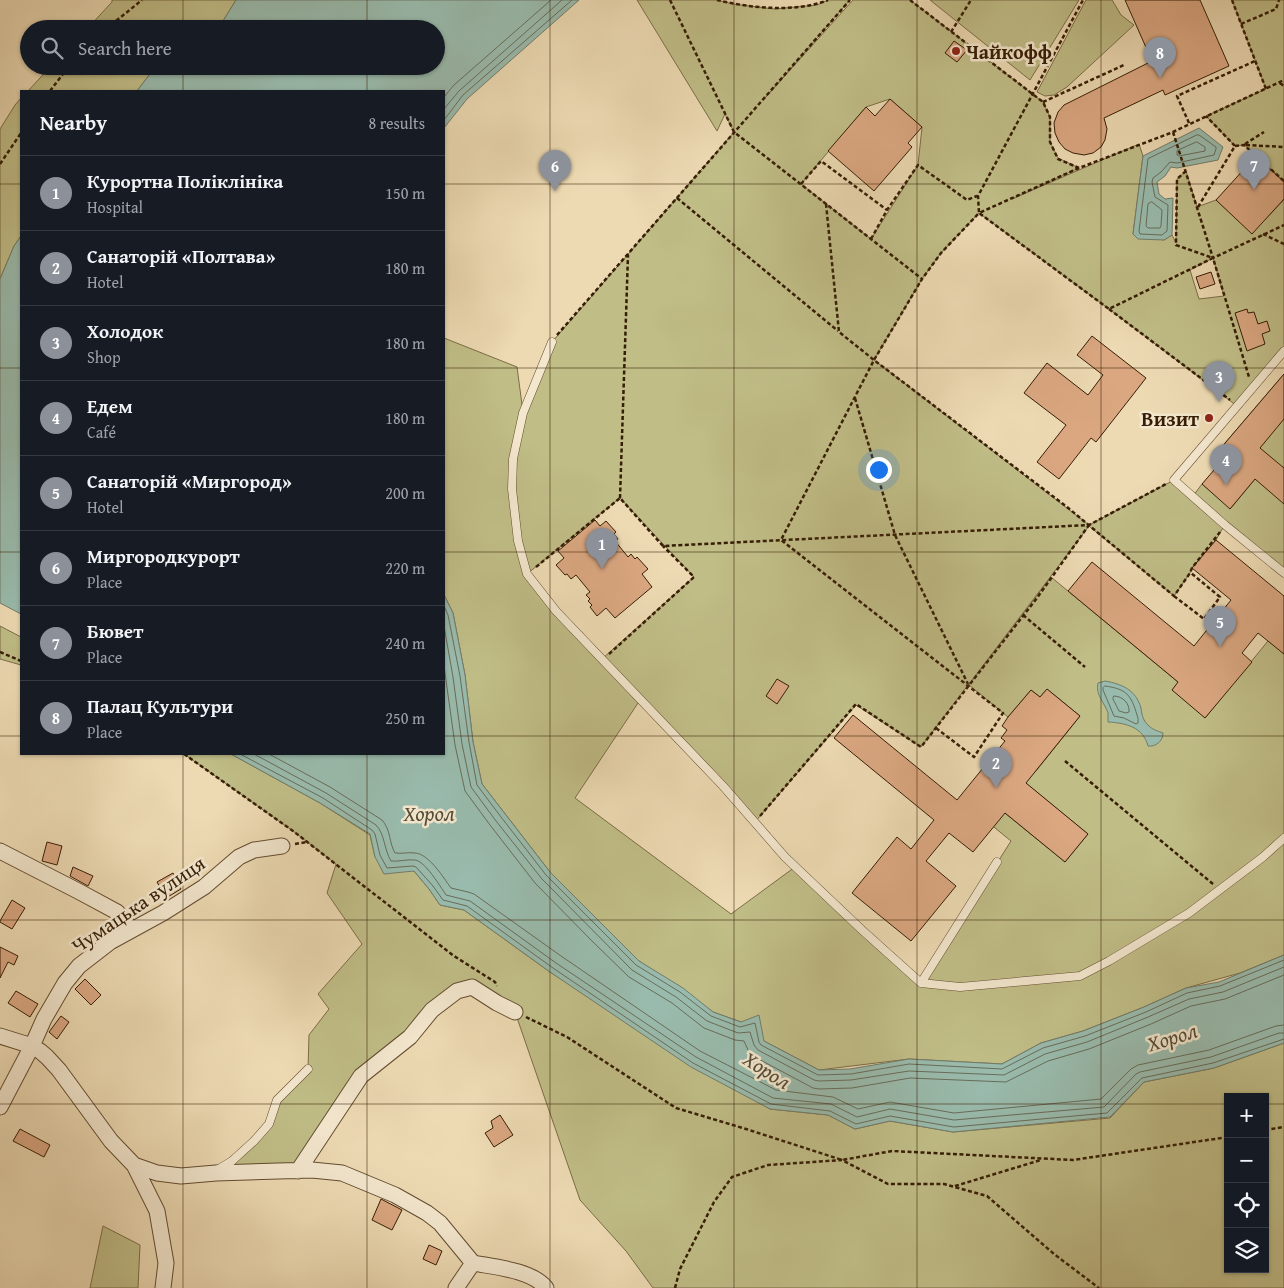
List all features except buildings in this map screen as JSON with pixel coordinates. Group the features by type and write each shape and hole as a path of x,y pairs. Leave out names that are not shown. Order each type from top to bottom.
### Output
{"street":[{"name":"Чумацька вулиця","path":"0,1107 44,1019 65,983 79,966 110,942 163,913 204,886 240,857 254,850 282,846"},
{"path":"0,852 117,912 132,930"},
{"path":"298,1171 361,1076 410,1037 432,1010 457,991 472,987 515,1012"},
{"path":"0,1036 32,1046 40,1051 59,1070 111,1141 134,1166 157,1210 166,1263 164,1288"},
{"path":"134,1166 157,1173 181,1176 312,1170 342,1173 395,1195 427,1213 440,1223 473,1263 526,1275 546,1288"},
{"path":"456,1288 473,1263"}],"lane":[{"path":"552,342 523,414 512,459 512,489 518,541 527,574 556,611 723,786 785,857 921,983 960,987 1080,976 1182,918 1284,838"},
{"path":"1283,572 1174,480 1284,351"},
{"path":"921,983 998,862"},
{"path":"212,1174 232,1161 254,1141 269,1124 277,1100 308,1069"}],"path":[{"path":"117,20 143,0"},
{"path":"670,0 734,132 922,279"},
{"path":"717,0 774,9 817,5 828,0"},
{"path":"552,342 850,0"},
{"path":"910,0 1042,102 1050,117 1050,142 1058,159 1079,168"},
{"path":"951,32 971,0"},
{"path":"979,213 978,196 1083,0"},
{"path":"1232,0 1266,88"},
{"path":"1241,24 1276,9 1279,0"},
{"path":"1190,124 1177,96 1255,61"},
{"path":"1042,102 1124,65"},
{"path":"51,90 62,75"},
{"path":"781,540 874,360 922,279 941,253 979,213 1079,168 1173,132 1284,80"},
{"path":"1280,82 1284,86"},
{"path":"1206,116 1235,146"},
{"path":"1173,132 1198,207 1252,388"},
{"path":"1244,144 1264,132"},
{"path":"0,164 20,134"},
{"path":"1244,144 1284,181"},
{"path":"1198,207 1235,146 1244,144 1284,148"},
{"path":"801,184 821,161 886,210"},
{"path":"871,239 886,210 918,165 967,200 978,196"},
{"path":"1186,171 1177,179 1176,245 1213,258"},
{"path":"677,198 874,360 1067,507 1204,619 1220,597 1190,573"},
{"path":"826,204 839,332"},
{"path":"979,213 1237,406"},
{"path":"1109,309 1284,225"},
{"path":"1263,234 1284,244"},
{"path":"602,660 694,577 620,498 628,254"},
{"path":"854,398 895,535 968,685"},
{"path":"663,546 1089,525 1174,480"},
{"path":"527,574 620,498"},
{"path":"755,822 856,704 921,747 1023,615 1089,525"},
{"path":"1174,596 1192,568 1216,540 1225,525"},
{"path":"781,540 1002,712 974,757 936,728"},
{"path":"1023,615 1085,666"},
{"path":"0,652 20,660"},
{"path":"185,755 293,831 454,956 495,982 500,990"},
{"path":"1065,761 1219,890"},
{"path":"515,1012 567,1037 676,1108 842,1160 888,1184 944,1184 987,1196 1054,1254 1099,1288"},
{"path":"1269,1129 1284,1127"},
{"path":"675,1288 680,1269 714,1202 732,1177 768,1166 842,1160 892,1151 1073,1160 1224,1137"},
{"path":"953,1186 1045,1159"}],"shaded area":[{"path":"112,0 236,0 224,20 95,20"},
{"path":"637,0 717,0 774,9 817,5 828,0 850,0 765,98 853,0 910,0 1043,102 1050,117 1050,142 1058,158 1079,168 1012,199 1139,144 1143,156 1133,234 1164,240 1172,235 1176,243 1177,179 1186,171 1197,207 1216,200 1252,233 1284,200 1284,351 1237,406 979,213 941,253 922,279 874,360 1089,525 1174,480 1193,496 1202,484 1231,508 1255,479 1220,449 1284,374 1284,573 1225,524 1216,540 1192,568 1174,596 1089,526 921,747 856,705 755,822 640,700 575,798 731,914 795,867 921,983 1011,841 984,819 995,805 1065,862 1088,834 1017,776 1036,771 1080,716 1047,689 1040,697 1031,690 1008,717 969,685 1051,577 1178,682 1205,718 1268,641 1284,654 1284,955 1240,973 1186,988 1083,1031 1041,1043 1002,1064 909,1059 819,1070 764,1041 741,1022 713,1012 639,961 550,872 482,784 473,742 465,675 453,613 445,597 445,338 517,367 523,412 552,342 734,132 725,114 717,131","holes":["890,99 922,127 918,165 871,239 801,184 866,107","1213,258 1224,296 1199,299 1190,270","620,498 694,577 602,659 527,574"]},
{"path":"930,0 1079,0 1030,80"},
{"path":"1086,0 1112,0 1121,15 1134,25 1067,87 1054,95 1045,96 1037,92"},
{"path":"1232,0 1284,0 1284,181 1244,145 1235,146 1206,116 1266,89"},
{"path":"43,75 149,75 138,90 29,90"},
{"path":"20,99 20,237 14,246 0,279 0,129"},
{"path":"0,626 20,636 20,665 0,659"},
{"path":"185,755 233,755 320,803 370,835 375,857 414,871 440,905 464,910 550,972 770,1109 828,1115 855,1129 890,1121 953,1132 1110,1118 1144,1082 1214,1068 1284,1043 1284,1288 653,1288 626,1251 580,1200 515,1012 472,987 361,1076 298,1171 212,1174 232,1161 269,1124 277,1100 308,1069 309,1035 329,1009 318,994 362,944 327,893 336,864 293,831"},
{"path":"103,1226 140,1245 138,1288 90,1288"}],"water":[{"path":"236,0 579,0 467,99 445,127 445,90 138,90 149,75 445,75 445,20 224,20"},
{"path":"1199,128 1223,147 1218,160 1177,168 1171,167 1165,176 1157,182 1159,194 1165,199 1173,198 1172,235 1164,240 1138,239 1133,234 1143,156"},
{"path":"20,237 20,613 0,603 0,279 14,246"},
{"name":"Хорол","path":"445,597 453,613 465,675 473,742 482,784 550,872 639,961 683,988 713,1012 741,1022 759,1015 764,1041 819,1070 850,1069 909,1059 1002,1064 1041,1043 1083,1031 1186,988 1219,982 1284,955 1284,1043 1214,1068 1144,1082 1110,1117 953,1132 890,1121 855,1129 828,1115 770,1109 691,1067 550,972 464,910 440,905 414,871 384,874 375,857 370,834 320,803 233,755 445,755"},
{"path":"1105,681 1123,686 1132,692 1139,702 1145,722 1163,733 1162,739 1158,743 1154,746 1148,746 1142,734 1133,727 1108,722 1107,709 1097,687 1098,683"}],"place":[{"name":"Чайкофф","path":"956,51"},
{"name":"Палац Культури","path":"1160,78"},
{"name":"Бювет","path":"1254,190"},
{"name":"Миргородкурорт","path":"555,191"},
{"name":"Холодок","path":"1219,402"},
{"name":"Визит","path":"1209,418"},
{"name":"Едем","path":"1226,485"},
{"name":"Курортна Поліклініка","path":"602,569"},
{"name":"Санаторій «Миргород»","path":"1220,647"},
{"name":"Санаторій «Полтава»","path":"996,788"}]}
